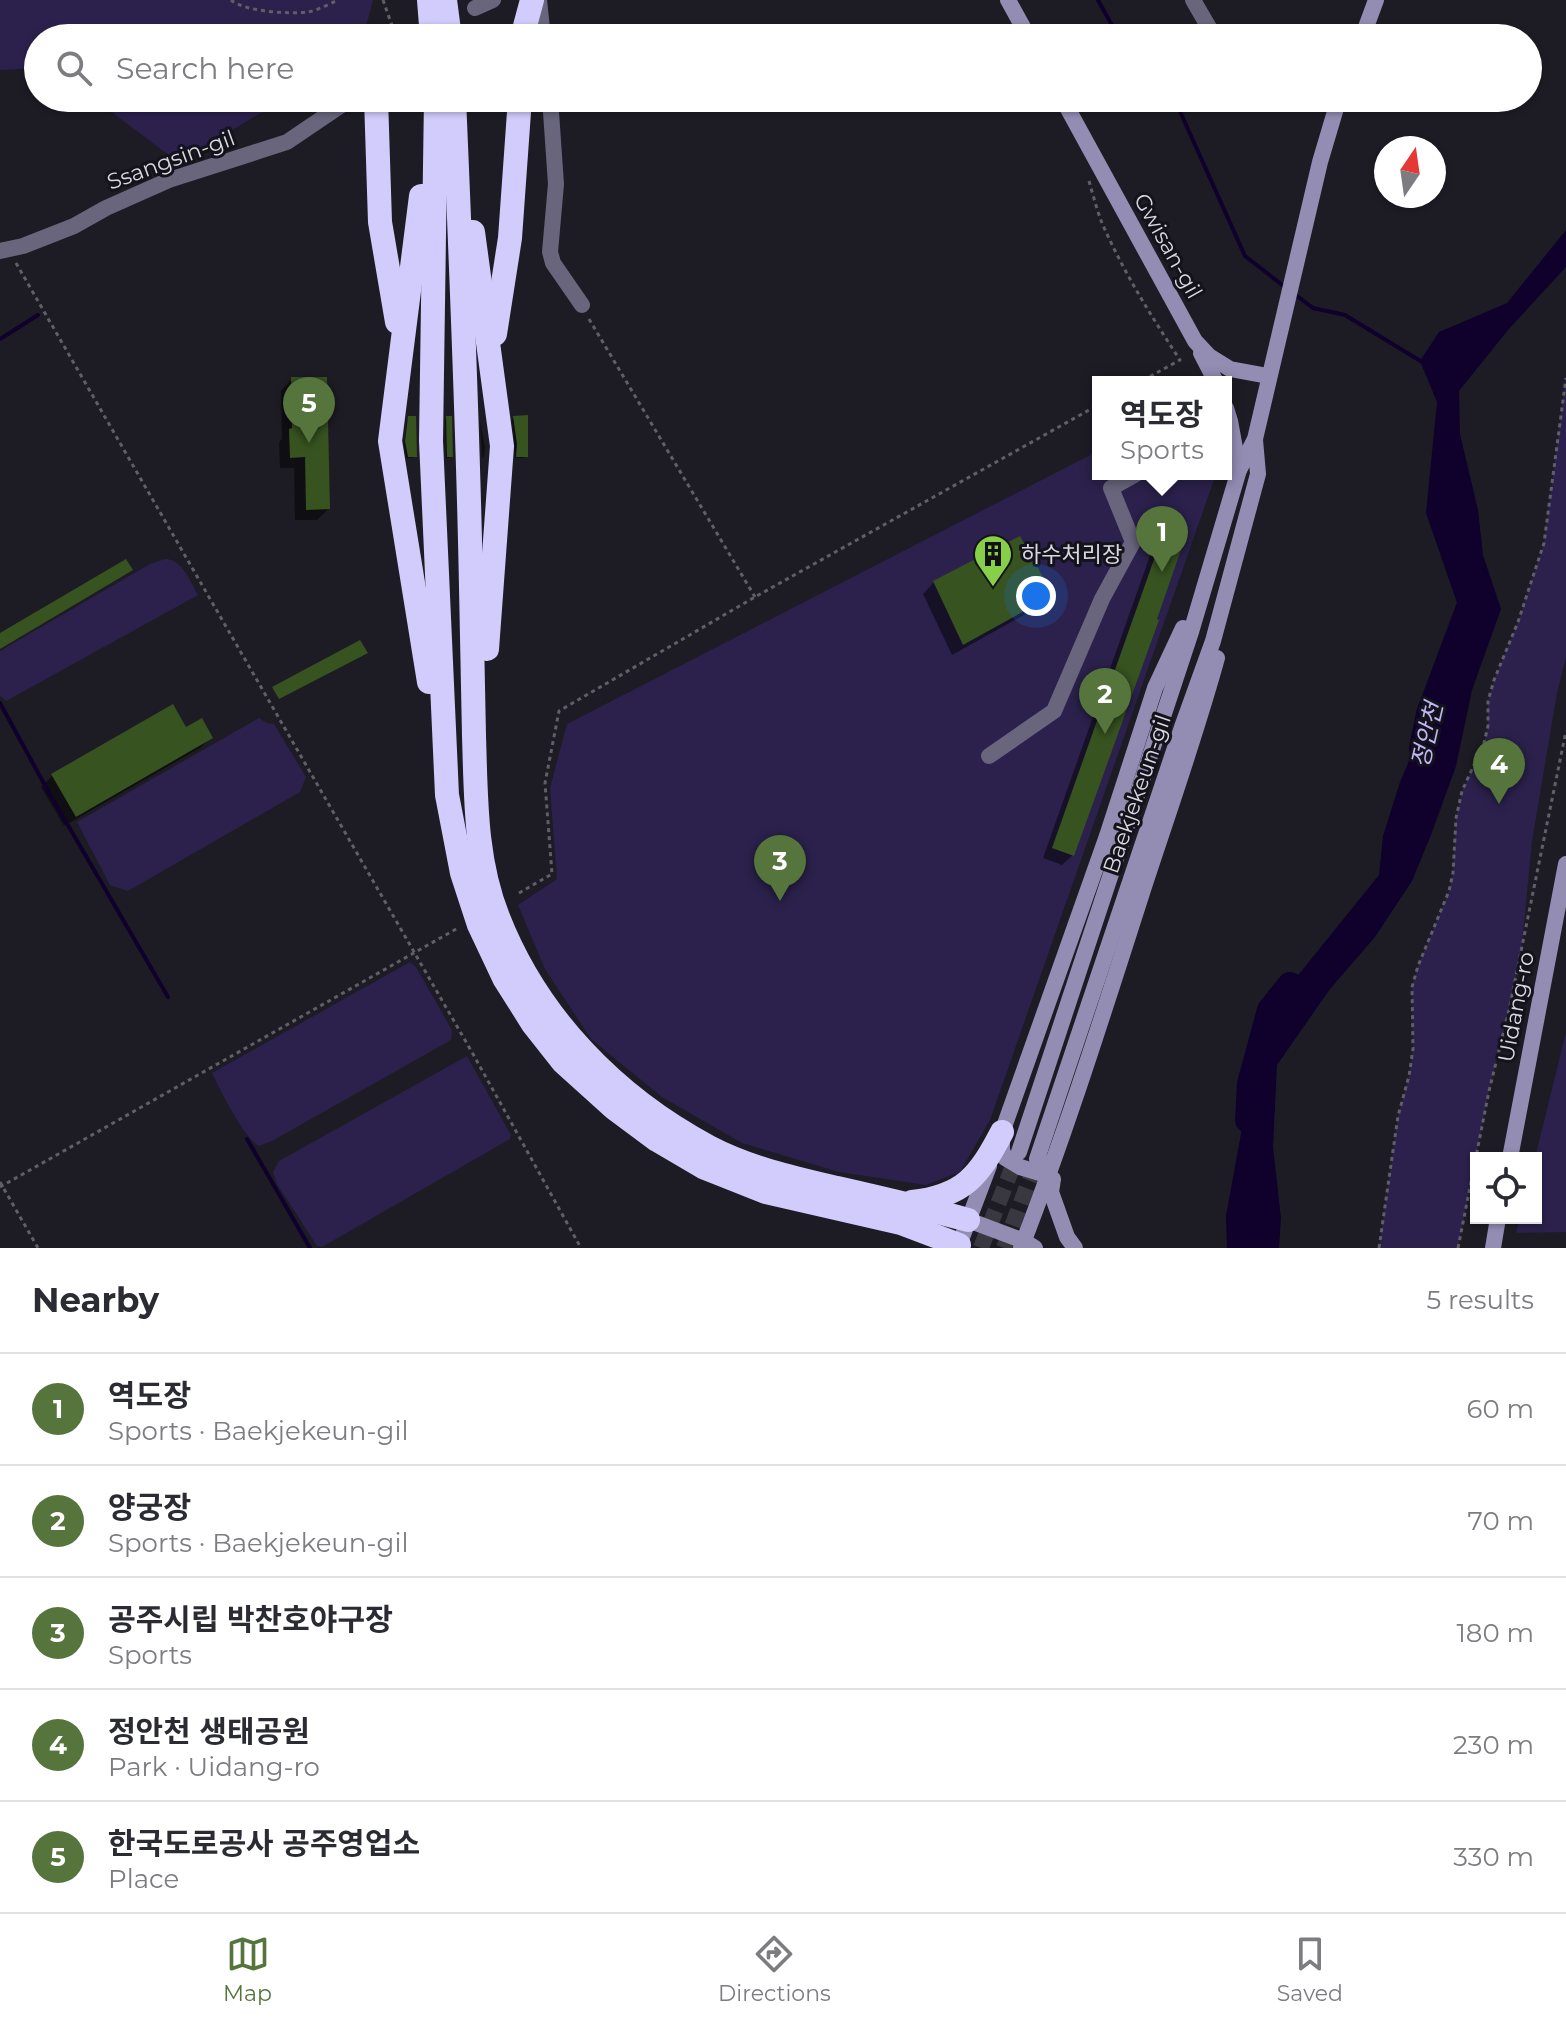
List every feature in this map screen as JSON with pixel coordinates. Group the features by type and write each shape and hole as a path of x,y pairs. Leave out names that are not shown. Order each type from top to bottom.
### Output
{"highway":[{"path":"429,0 431,24"},
{"path":"445,0 448,24"},
{"path":"526,24 532,0"},
{"path":"376,112 380,222 402,348"},
{"path":"433,112 390,441 462,873 479,925 504,978 533,1024 563,1062 614,1108 657,1140 703,1167 766,1192 968,1220"},
{"path":"435,112 431,441 447,795"},
{"path":"456,112 468,442 476,795 482,866 498,918 522,968 578,1048 627,1093 668,1123 712,1149 772,1173 903,1213 960,1247"},
{"path":"457,112 502,446 476,795"},
{"path":"490,360 510,238 519,112"},
{"path":"903,1213 967,1183 986,1163 1002,1132"},
{"path":"903,1213 923,1248"}],"main road":[{"path":"1008,0 1021,24"},
{"path":"1367,24 1376,0"},
{"name":"Gwisan-gil","path":"1070,112 1195,341 1209,356 1230,369 1268,376"},
{"name":"Baekjekeun-gil","path":"1019,1152 1191,632 1239,470 1255,439 1333,112"},
{"path":"1195,341 1213,376"},
{"path":"1232,439 1239,470"},
{"name":"Baekjekeun-gil","path":"1037,1159 1213,641 1258,474 1255,439"},
{"path":"960,1247 1107,836 1155,688 1204,583"},
{"path":"968,1220 1027,1246 1197,730 1221,644 1228,586"},
{"name":"Uidang-ro","path":"1511,1152 1566,864"},
{"path":"1002,1132 1005,1158 1028,1170 1040,1173 1047,1170 1058,1152"},
{"path":"1058,1152 1051,1192 1071,1242"},
{"path":"1493,1248 1497,1224"}],"street":[{"path":"475,8 493,0"},
{"path":"539,0 542,24"},
{"path":"1193,0 1207,24"},
{"name":"Ssangsin-gil","path":"4,250 74,226 169,180 287,142 331,112"},
{"path":"551,112 556,184 550,252 553,263 582,305"},
{"path":"989,756 1054,711 1102,599 1133,542 1111,488 1125,480"}],"path":[{"path":"231,0 245,7 293,12 309,11 338,0"},
{"path":"383,0 392,24"},
{"path":"1087,175 1102,222 1123,264 1146,308 1180,360 1151,376"},
{"path":"4,250 414,953 581,1248"},
{"path":"582,305 755,597"},
{"path":"1379,1248 1395,1128 1413,1049 1412,987 1426,944 1449,891 1456,818 1462,791 1484,743 1488,701 1494,680 1518,622 1544,543 1566,378"},
{"path":"519,893 552,874 545,783 559,711 1092,408"},
{"path":"1458,1248 1566,731"},
{"path":"38,1248 1,1185 458,928"}],"shaded area":[{"path":"0,0 373,0 367,24 24,24 24,69 0,70"},
{"path":"112,112 262,112 178,162"},
{"path":"1566,376 1566,657 1532,841 1522,944 1477,1152 1470,1152 1470,1187 1458,1248 1379,1248 1398,1116 1413,1049 1412,987 1449,891 1456,818 1462,791 1484,743 1488,701 1494,680 1518,622 1544,543"},
{"path":"1092,454 1092,480 1214,480 990,1120 960,1172 926,1185 839,1172 742,1143 662,1097 591,1039 545,969 518,905 557,879 550,788 567,724"},
{"path":"165,559 181,567 198,595 6,701 0,695 0,651 150,564"},
{"path":"259,718 274,724 306,777 300,792 128,891 110,885 77,822"},
{"path":"410,962 416,967 452,1030 451,1040 272,1141 259,1146 253,1141 233,1113 212,1073"},
{"path":"1566,1032 1566,1232 1516,1233 1518,1224 1542,1224 1542,1152 1536,1152"},
{"path":"467,1056 511,1135 510,1139 322,1247 317,1246 277,1184 273,1172 279,1161"}],"water":[{"path":"1566,230 1566,267 1508,330 1459,391 1460,434 1478,510 1483,555 1501,609 1472,690 1456,766 1412,881 1375,937 1330,989 1277,1065 1273,1147 1281,1218 1279,1248 1227,1248 1226,1216 1250,1084 1270,1010 1379,875 1383,836 1400,782 1464,623 1426,513 1437,402 1420,361 1439,332 1507,303"}],"building":[{"path":"291,377 327,377 330,509 306,510 305,457 290,458"},
{"path":"528,415 528,457 516,457 513,416"},
{"path":"408,416 416,416 417,457 408,457 405,441"},
{"path":"446,416 452,416 453,457 447,457"},
{"path":"1163,534 1184,541 1159,620 1074,856 1052,848"},
{"name":"하수처리장","path":"1020,536 1053,595 963,645 933,581"},
{"path":"126,559 133,570 0,649 0,633"},
{"path":"360,640 368,653 279,699 272,687"},
{"path":"173,704 186,727 202,718 213,738 76,817 51,774"}],"waterway":[{"path":"1098,0 1111,24"},
{"path":"1180,112 1245,256 1286,288"},
{"path":"1293,293 1313,308 1345,315 1422,362"},
{"path":"0,339 38,315"},
{"name":"정안천","path":"1422,748 1429,714 1471,602 1468,592"},
{"path":"0,703 168,997"},
{"name":"정안천","path":"1248,1120 1250,1084 1270,1010 1290,985"},
{"path":"247,1139 310,1248"}],"tunnel":[{"path":"981,1248 1018,1153"},
{"path":"1004,1248 1037,1160"}],"place":[{"name":"한국도로공사 공주영업소","path":"309,443"},
{"name":"역도장","path":"1162,572"},
{"name":"하수처리장","path":"993,588"},
{"name":"양궁장","path":"1105,734"},
{"name":"정안천 생태공원","path":"1499,804"},
{"name":"공주시립 박찬호야구장","path":"780,901"}]}
